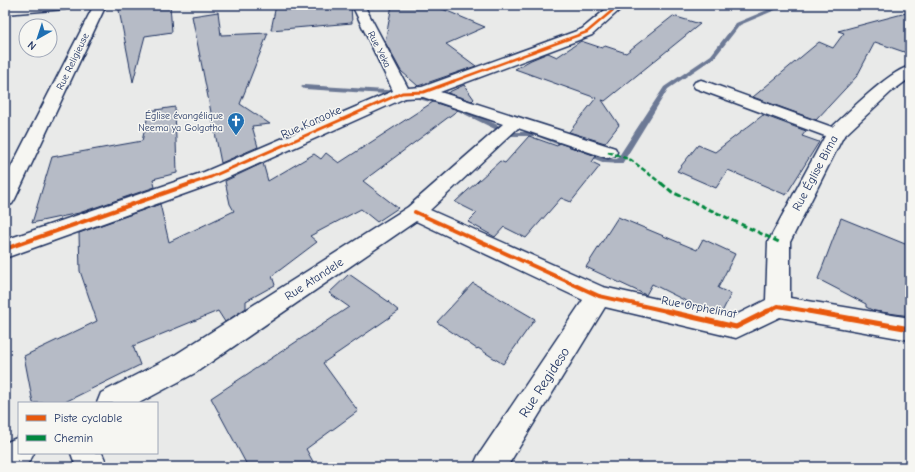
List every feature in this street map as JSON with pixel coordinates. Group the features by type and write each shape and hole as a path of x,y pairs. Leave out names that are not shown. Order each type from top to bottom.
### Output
{"street":[{"path":"5,10 65,5"},
{"name":"Rue Religieuse","path":"5,199 100,5"},
{"name":"Rue Yeka","path":"358,5 402,93"},
{"name":"Rue Karaoke","path":"5,248 211,177 402,93 424,92 587,32 619,5"},
{"name":"Rue Église Bima","path":"778,306 779,242 834,134 885,89 910,71"},
{"path":"702,85 834,134"},
{"path":"424,92 508,129 608,152"},
{"name":"Rue Atandele","path":"113,402 185,364 415,212 508,129"},
{"name":"Rue Orphelinat","path":"415,212 599,296 736,327 778,306"},
{"name":"Rue Regideso","path":"489,467 599,296"},
{"path":"778,306 910,329"},
{"path":"5,460 18,453"},
{"path":"86,454 92,467"}],"building":[{"path":"118,5 170,5 172,32 145,36 133,82"},
{"path":"276,5 351,5 352,23 271,30"},
{"path":"392,5 433,5 485,27 446,44 476,66 418,86 401,71 385,42"},
{"path":"218,12 221,35 268,33 240,104 270,124 252,126 258,147 221,163 192,16"},
{"path":"910,12 910,54 875,42 857,76 816,120 753,97 819,42 833,48 844,33 838,31"},
{"path":"673,16 700,24 605,101 602,100 619,125 605,143 569,132 596,98 515,69 548,53 557,57 581,41 602,48 605,46 626,53"},
{"path":"464,85 474,99 472,101 447,93"},
{"path":"433,102 458,110 363,181 398,208 377,222 361,209 310,236 317,242 272,276 275,285 246,301 246,308 225,322 218,311 133,346 140,365 65,402 33,402 24,356 97,321 80,271 79,233 160,204 169,242 234,211 230,204 225,181 263,163 268,181 314,154 321,159 326,153 339,163"},
{"path":"175,107 177,173 153,179 155,187 79,213 32,223 52,157 142,141 149,111"},
{"path":"763,115 806,131 802,136 819,142 786,195 728,170 716,188 677,171 698,145 715,152"},
{"path":"529,136 557,146 559,143 596,156 592,162 600,166 571,202 561,198 526,238 504,227 495,237 468,222 477,213 455,202 500,161 505,163"},
{"path":"618,217 697,250 703,239 735,254 718,288 731,294 722,312 696,306 652,284 646,295 586,267"},
{"path":"841,218 910,246 910,316 874,311 866,307 866,304 818,279"},
{"path":"349,274 389,302 399,311 323,363 358,411 306,449 316,467 248,467 211,398 349,307 329,293"},
{"path":"473,283 535,319 503,364 478,348 477,349 437,322"}],"waterway":[{"path":"304,87 402,93 452,106 512,134 537,134 608,161 619,162 666,88 713,56 738,24 784,5"}],"marked path":[{"path":"608,152 631,160 672,192 779,242"}],"cycle path":[{"path":"5,249 211,177 402,93 424,92 587,32 619,5"},
{"path":"415,212 599,296 736,327 778,306 910,329"}],"place":[{"name":"Église évangélique Neema ya Golgotha","path":"236,136"}]}
